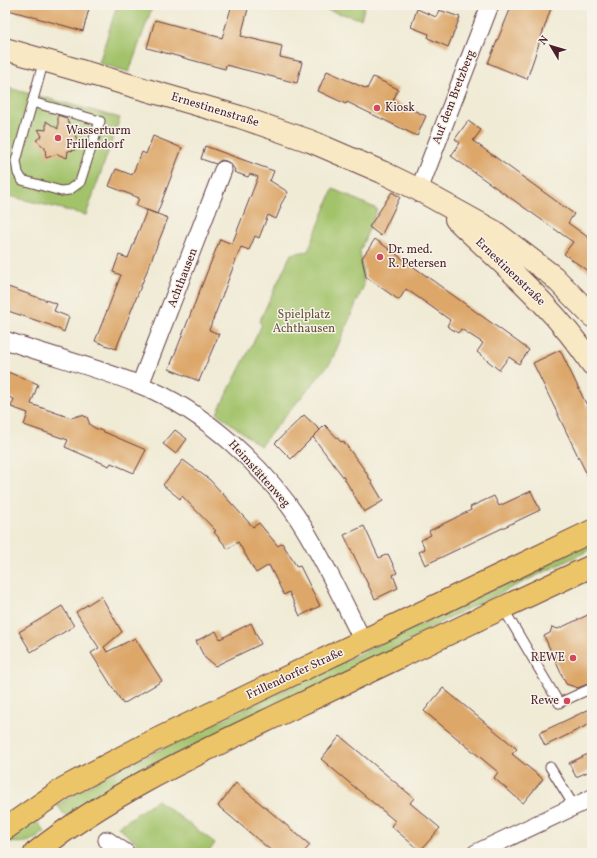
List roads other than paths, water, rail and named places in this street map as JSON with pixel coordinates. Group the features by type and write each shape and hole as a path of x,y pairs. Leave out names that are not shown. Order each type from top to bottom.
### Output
{"main road":[{"name":"Ernestinenstraße","path":"5,49 204,106 310,141 419,190 495,232 554,277 590,311"},
{"name":"Ernestinenstraße","path":"419,190 454,217 537,296 579,344 592,364"},
{"name":"Frillendorfer Straße","path":"5,829 64,788 142,746 592,531"},
{"path":"35,853 76,822 145,781 223,742 592,566"}],"street":[{"name":"Auf dem Bretzberg","path":"419,190 490,5"},
{"name":"Achthausen","path":"140,385 223,170"},
{"name":"Heimstättenweg","path":"5,340 140,385 178,403 234,444 281,496 304,527 363,641"},
{"path":"476,853 592,798"},
{"path":"107,840 126,853"}],"lane":[{"path":"32,102 100,121 80,182 69,190 61,191 22,180 18,173 16,162 32,102 44,60"},
{"path":"503,608 559,703 592,688"},
{"path":"550,767 574,806"}],"place":[{"name":"Kiosk","path":"377,108"},
{"name":"Wasserturm Frillendorf","path":"58,138"},
{"name":"Dr. med. R. Petersen","path":"380,257"},
{"name":"REWE","path":"573,658"},
{"name":"Rewe","path":"567,701"}],"park label":[{"name":"Spielplatz Achthausen","path":"304,322"}]}
